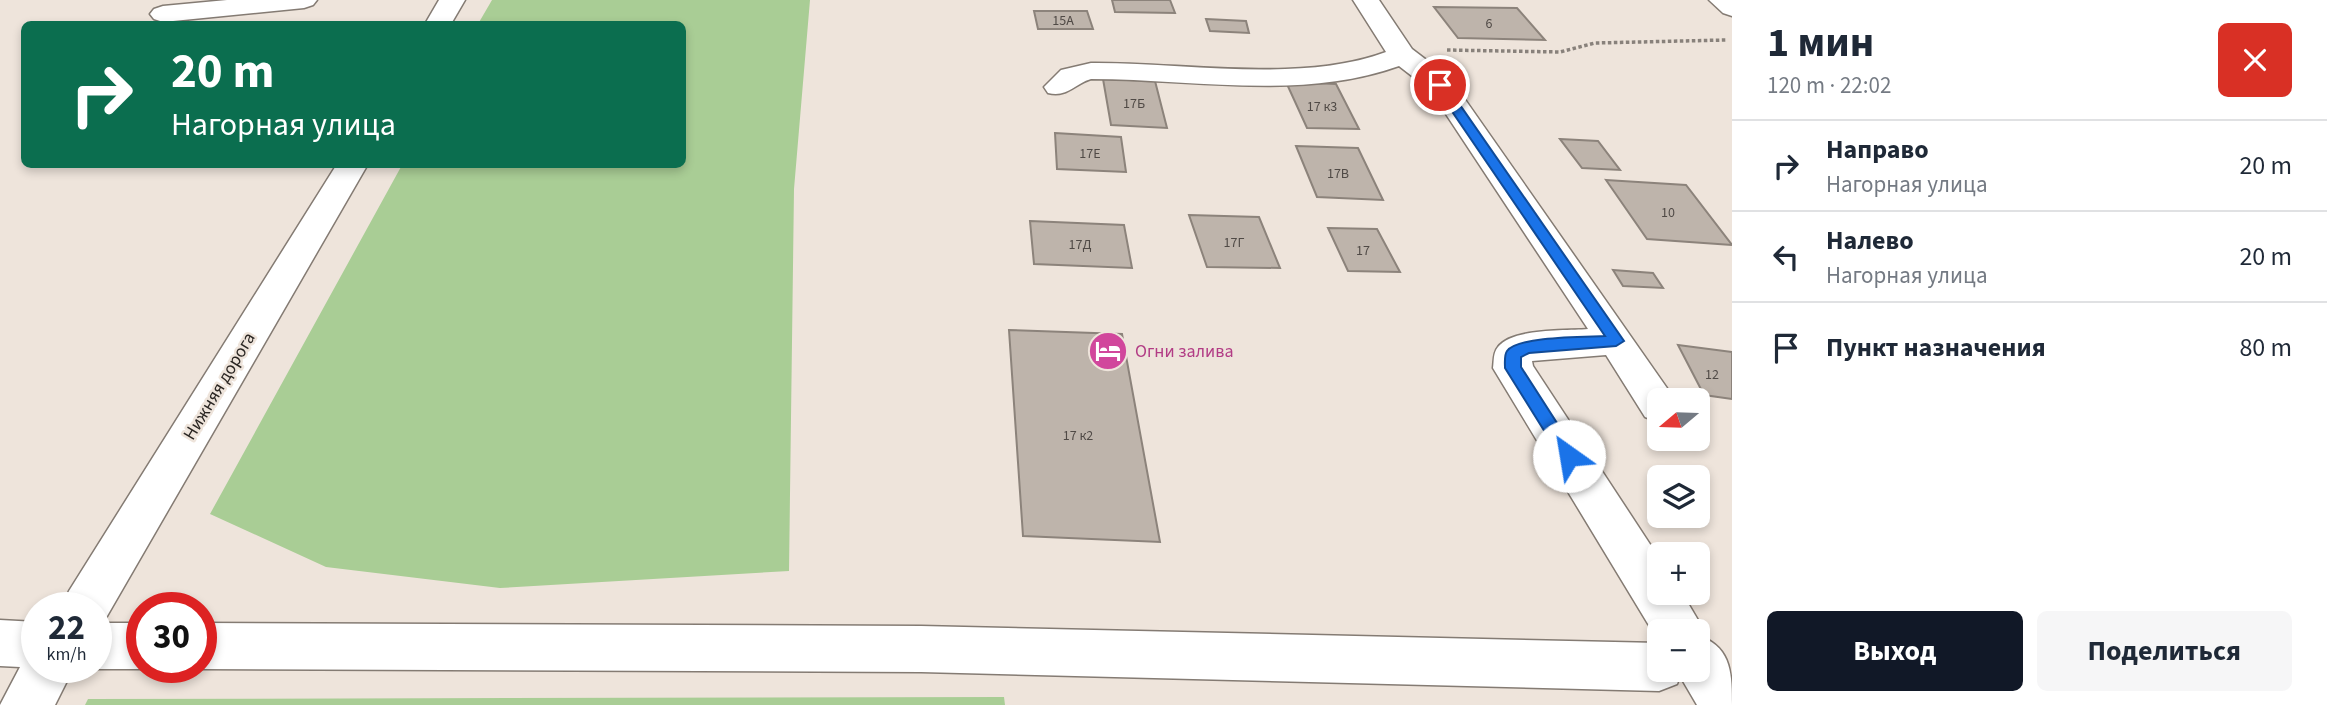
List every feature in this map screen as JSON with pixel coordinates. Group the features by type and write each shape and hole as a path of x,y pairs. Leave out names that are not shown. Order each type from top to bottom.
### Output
{"street":[{"path":"163,14 304,0"},
{"path":"440,21 452,0"},
{"path":"1366,0 1400,52 1440,85 1647,388"},
{"path":"1722,0 1732,8"},
{"path":"1058,87 1071,76 1091,71 1301,76 1342,73 1400,52"},
{"name":"Нижняя дорога","path":"95,592 351,168"},
{"path":"1616,341 1527,347 1513,354 1513,368 1669,619"},
{"path":"0,643 21,644"},
{"path":"217,646 921,649 1647,666"},
{"path":"26,705 39,683"}],"path":[{"path":"1400,52 1560,51 1595,43 1726,40"}],"green space":[{"path":"492,0 810,0 794,189 789,571 500,588 326,567 210,514 400,168 686,168 686,21 480,21"},
{"path":"1004,697 1005,705 85,705 88,699"}],"building":[{"path":"1112,0 1170,0 1175,13 1115,12"},
{"path":"1434,7 1517,8 1545,40 1458,38"},
{"path":"1034,11 1087,11 1093,29 1038,29"},
{"path":"1206,19 1246,21 1249,33 1210,31"},
{"path":"1103,79 1155,81 1167,128 1111,125"},
{"path":"1286,82 1336,84 1359,129 1307,128"},
{"path":"1055,133 1121,137 1126,172 1057,169"},
{"path":"1560,139 1598,141 1620,170 1582,168"},
{"path":"1296,146 1358,148 1383,200 1317,197"},
{"path":"1606,180 1686,185 1732,245 1647,239"},
{"path":"1189,215 1259,217 1280,268 1207,267"},
{"path":"1030,221 1124,225 1132,268 1034,264"},
{"path":"1328,228 1377,229 1400,272 1348,271"},
{"path":"1613,270 1653,273 1663,288 1623,286"},
{"path":"1009,330 1122,334 1160,542 1023,536"},
{"path":"1678,345 1732,352 1732,399 1710,396 1710,388 1700,388"}],"place":[{"name":"Огни залива","path":"1108,351"}],"route":[{"path":"1440,85 1616,341 1527,347 1513,354 1513,368 1569,456"}]}
